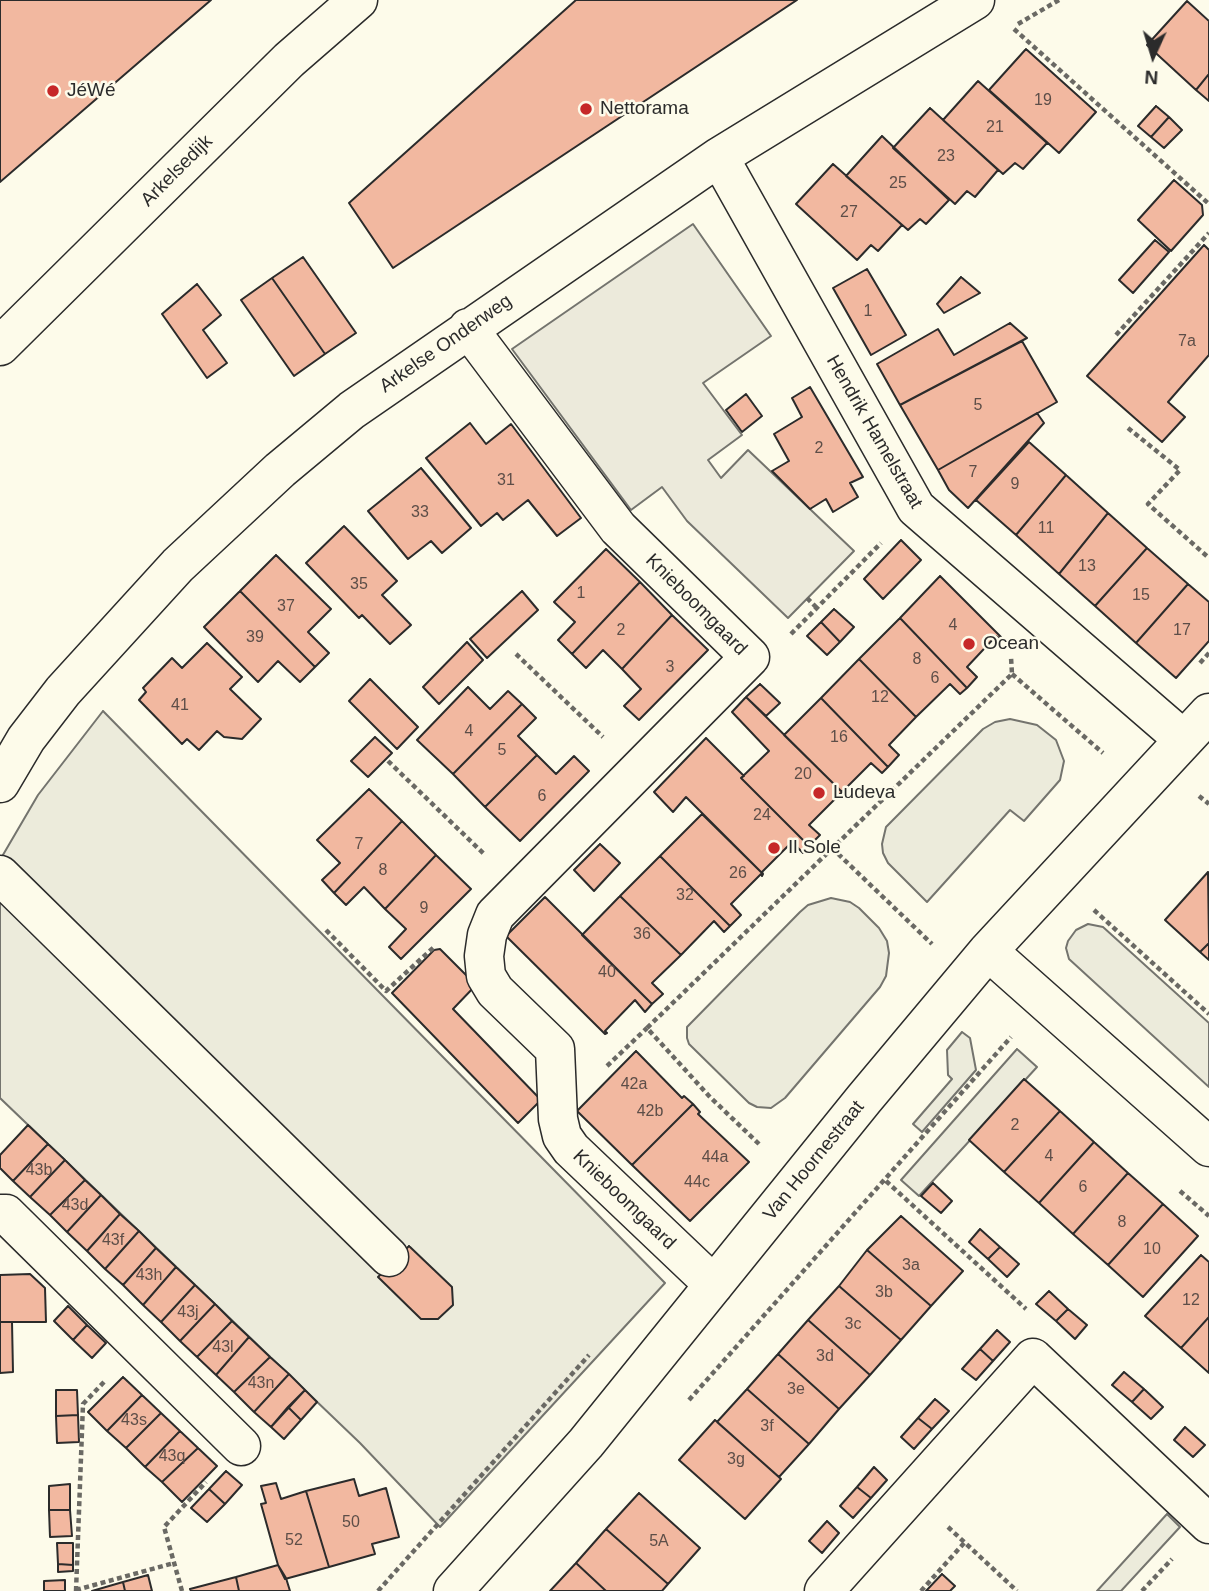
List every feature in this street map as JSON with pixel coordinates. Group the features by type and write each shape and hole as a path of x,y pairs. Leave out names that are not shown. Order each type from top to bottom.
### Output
{"street":[{"name":"Arkelsedijk","path":"0,346 289,60 358,0"},
{"name":"Arkelse Onderweg","path":"0,783 26,739 63,691 178,565 280,470 352,410 719,157 975,0"},
{"name":"Hendrik Hamelstraat","path":"719,157 916,508 1197,726"},
{"name":"Knieboomgaard","path":"468,328 618,528 750,657 495,915 487,935 484,956 486,976 495,990 555,1049 558,1119 562,1136 571,1149 713,1285"},
{"name":"Van Hoornestraat","path":"453,1591 586,1443 988,951 1197,726"},
{"path":"0,875 389,1257"},
{"path":"988,951 1209,1147"},
{"path":"0,1214 6,1214 241,1446"},
{"path":"824,1591 1033,1359 1209,1524"}],"path":[{"path":"1059,0 1013,27 1209,204"},
{"path":"1116,335 1209,233"},
{"path":"1128,428 1180,470 1148,504 1209,558"},
{"path":"750,657 780,646 916,508"},
{"path":"807,598 817,608"},
{"path":"1011,646 1012,674 1103,753"},
{"path":"516,654 639,771"},
{"path":"759,1144 710,1097 647,1028 1012,674"},
{"path":"387,761 520,889"},
{"path":"832,848 932,945"},
{"path":"1086,902 1209,1014"},
{"path":"326,930 386,991 445,938 487,935"},
{"path":"685,1405 886,1181 1044,999"},
{"path":"886,1181 1041,1322 1033,1359"},
{"path":"138,1345 83,1404 76,1591 174,1563"},
{"path":"182,1591 164,1527 241,1446"},
{"path":"911,1494 1017,1591"},
{"path":"921,1591 965,1542"}],"shaded area":[{"path":"693,224 771,336 703,383 742,435 708,460 721,478 748,450 854,551 788,618 687,521 662,487 631,510 512,349"},
{"path":"103,711 665,1283 440,1527 360,1443 0,1098 0,860 38,795"},
{"path":"1010,719 1037,725 1056,740 1064,761 1060,780 1024,821 1010,810 927,902 888,863 882,844 886,827 983,729 995,722"},
{"path":"831,898 850,902 879,928 887,941 889,953 886,976 880,987 785,1098 771,1108 757,1107 749,1103 689,1044 687,1027 800,912 808,905"},
{"path":"1088,924 1103,927 1209,1023 1209,1087 1069,959 1066,948 1068,941 1076,930"},
{"path":"962,1032 970,1038 976,1070 922,1132 913,1124 952,1079 948,1075 947,1050"},
{"path":"1017,1049 1037,1067 919,1196 901,1180"},
{"path":"1167,1514 1180,1527 1121,1591 1097,1591"}],"building":[{"name":"JéWé","path":"0,0 211,0 0,182"},
{"path":"576,0 797,0 393,268 349,203"},
{"path":"1187,1 1209,21 1209,74 1196,90 1147,45"},
{"path":"1026,49 1096,112 1059,153 989,90"},
{"path":"1209,74 1209,101 1196,90"},
{"path":"978,81 1047,143 1023,169 1015,163 1003,174 943,120"},
{"path":"1156,106 1169,117 1151,137 1138,126"},
{"path":"930,108 998,170 975,197 967,191 955,204 893,148"},
{"path":"1169,117 1182,130 1164,148 1151,137"},
{"path":"882,136 949,200 926,224 920,219 908,230 846,176"},
{"path":"833,164 902,225 878,251 871,245 857,260 796,204"},
{"path":"1174,180 1202,205 1203,215 1171,251 1138,220"},
{"path":"1155,240 1169,252 1133,293 1119,280"},
{"path":"1204,245 1209,250 1209,355 1168,402 1185,417 1162,442 1087,376"},
{"path":"303,257 356,333 325,354 272,278"},
{"path":"867,269 906,335 871,355 833,288"},
{"path":"961,277 980,293 944,313 937,304"},
{"path":"272,278 325,354 294,376 241,300"},
{"path":"197,284 221,315 203,330 227,363 207,378 162,314"},
{"path":"1010,323 1027,338 900,405 877,364 938,329 954,355"},
{"path":"1022,341 1057,402 938,470 900,405"},
{"path":"810,387 863,477 850,483 858,497 833,512 826,499 810,509 772,471 789,461 774,434 802,417 792,398"},
{"path":"746,394 762,416 742,432 726,410"},
{"path":"1037,413 1044,423 968,508 949,490 938,470"},
{"path":"470,423 486,444 511,424 581,518 557,536 528,500 503,520 497,513 481,526 426,458"},
{"path":"1029,442 1066,475 1016,535 976,500"},
{"path":"421,468 471,528 442,553 431,541 408,559 368,511"},
{"path":"1066,475 1108,513 1059,574 1016,535"},
{"path":"1108,513 1147,548 1095,606 1059,574"},
{"path":"344,526 397,581 382,595 411,625 390,644 362,615 359,618 306,563"},
{"path":"901,540 921,560 883,599 864,579"},
{"path":"1147,548 1188,584 1136,643 1095,606"},
{"path":"606,549 640,582 572,654 558,640 575,622 554,602"},
{"path":"276,555 331,609 308,632 329,653 315,667 240,591"},
{"path":"940,576 1001,637 996,636 967,667 977,677 967,688 900,618"},
{"path":"640,582 672,615 622,669 603,650 586,668 572,654"},
{"path":"1188,584 1209,602 1209,641 1176,678 1136,643"},
{"path":"240,591 315,667 300,682 278,661 258,682 204,627"},
{"path":"522,591 538,610 487,658 470,639"},
{"path":"834,609 854,627 840,642 821,622"},
{"path":"672,615 708,650 639,720 624,706 641,689 622,669"},
{"path":"900,618 967,688 960,694 950,684 916,717 859,659"},
{"path":"821,622 840,642 827,655 807,636"},
{"path":"467,642 483,660 439,704 423,687"},
{"path":"207,643 242,677 230,689 261,719 242,739 224,737 217,731 199,750 187,739 182,744 139,700 146,692 143,688 172,658 182,668"},
{"path":"859,659 916,717 889,745 899,755 888,767 821,698"},
{"path":"370,679 418,727 397,749 349,701"},
{"path":"760,684 780,703 766,716 746,697"},
{"path":"468,687 490,709 508,691 522,704 453,774 417,740"},
{"path":"746,697 842,792 809,825 820,835 809,846 741,778 769,751 732,712"},
{"path":"821,698 888,767 882,773 871,763 842,792 784,735"},
{"path":"522,704 536,718 518,736 537,755 485,807 453,774"},
{"path":"375,737 392,753 368,777 351,761"},
{"path":"706,738 744,776 741,778 809,846 803,853 792,842 763,874 686,797 673,812 654,792"},
{"path":"537,755 556,774 574,756 589,771 520,841 485,807"},
{"path":"369,789 402,821 334,893 322,880 340,863 317,840"},
{"path":"702,814 763,874 731,904 741,915 730,926 660,856"},
{"path":"402,821 436,855 385,909 364,887 346,905 334,893"},
{"path":"600,844 620,863 594,891 574,870"},
{"path":"436,855 471,889 401,959 389,947 406,929 385,909"},
{"path":"660,856 730,926 724,932 714,921 681,955 620,896"},
{"path":"1208,872 1209,943 1200,952 1165,920"},
{"path":"620,896 681,955 652,983 663,994 652,1004 582,935"},
{"path":"545,897 652,1004 645,1012 635,1000 605,1034 506,936"},
{"path":"1209,943 1209,960 1200,952"},
{"path":"440,949 476,985 453,1009 541,1100 518,1123 392,993 434,950"},
{"path":"636,1051 682,1098 684,1096 693,1104 632,1165 577,1111"},
{"path":"1024,1079 1060,1111 1004,1172 969,1140"},
{"path":"693,1104 700,1112 698,1114 749,1162 690,1221 632,1165"},
{"path":"1060,1111 1094,1142 1039,1203 1004,1172"},
{"path":"28,1125 48,1144 13,1181 0,1168 0,1155"},
{"path":"1094,1142 1128,1173 1073,1234 1039,1203"},
{"path":"48,1144 65,1160 30,1197 13,1181"},
{"path":"65,1160 85,1180 50,1215 30,1197"},
{"path":"1128,1173 1163,1204 1108,1265 1073,1234"},
{"path":"85,1180 101,1195 67,1232 50,1215"},
{"path":"933,1183 952,1201 941,1213 921,1196"},
{"path":"101,1195 120,1214 87,1251 67,1232"},
{"path":"1163,1204 1198,1236 1143,1297 1108,1265"},
{"path":"120,1214 139,1231 105,1269 87,1251"},
{"path":"901,1216 963,1271 931,1306 867,1250"},
{"path":"980,1229 1000,1247 988,1259 969,1242"},
{"path":"139,1231 156,1248 123,1285 105,1269"},
{"path":"409,1246 452,1287 453,1305 438,1319 421,1319 378,1277"},
{"path":"1000,1247 1019,1264 1007,1277 988,1259"},
{"path":"156,1248 176,1267 143,1305 123,1285"},
{"path":"867,1250 931,1306 901,1340 839,1286"},
{"path":"1201,1255 1209,1262 1209,1317 1181,1348 1145,1316"},
{"path":"176,1267 195,1285 161,1322 143,1305"},
{"path":"30,1274 45,1288 46,1322 0,1322 0,1275"},
{"path":"195,1285 215,1304 180,1341 161,1322"},
{"path":"839,1286 901,1340 870,1375 808,1320"},
{"path":"1049,1291 1068,1309 1056,1321 1036,1304"},
{"path":"215,1304 232,1321 197,1357 180,1341"},
{"path":"68,1306 87,1325 73,1340 54,1321"},
{"path":"1068,1309 1087,1325 1075,1339 1056,1321"},
{"path":"1209,1317 1209,1373 1181,1348"},
{"path":"808,1320 870,1375 839,1409 778,1354"},
{"path":"232,1321 249,1337 216,1375 197,1357"},
{"path":"0,1322 12,1322 13,1372 0,1373"},
{"path":"87,1325 106,1343 92,1358 73,1340"},
{"path":"997,1330 1010,1342 993,1361 980,1349"},
{"path":"249,1337 270,1357 234,1392 216,1375"},
{"path":"980,1349 993,1361 976,1380 962,1369"},
{"path":"778,1354 839,1409 809,1444 747,1389"},
{"path":"270,1357 289,1374 254,1412 234,1392"},
{"path":"1124,1372 1144,1389 1132,1402 1112,1385"},
{"path":"289,1374 305,1390 271,1427 254,1412"},
{"path":"123,1377 142,1395 107,1431 88,1412"},
{"path":"747,1389 809,1444 779,1477 717,1422"},
{"path":"1144,1389 1163,1407 1151,1419 1132,1402"},
{"path":"56,1390 77,1390 78,1415 56,1416"},
{"path":"305,1390 317,1402 301,1420 288,1407"},
{"path":"142,1395 161,1413 126,1448 107,1431"},
{"path":"935,1399 949,1411 932,1429 918,1418"},
{"path":"288,1407 301,1420 284,1439 271,1427"},
{"path":"161,1413 180,1431 145,1467 126,1448"},
{"path":"78,1415 79,1442 57,1443 56,1416"},
{"path":"918,1418 932,1429 914,1449 901,1437"},
{"path":"715,1420 781,1479 745,1519 679,1460"},
{"path":"1185,1427 1205,1445 1193,1457 1174,1440"},
{"path":"180,1431 198,1448 162,1482 145,1467"},
{"path":"198,1448 217,1466 182,1502 162,1482"},
{"path":"874,1467 887,1480 871,1498 857,1487"},
{"path":"226,1471 242,1485 225,1504 209,1489"},
{"path":"354,1479 359,1496 386,1488 399,1537 372,1544 375,1554 329,1567 306,1491"},
{"path":"276,1483 281,1499 306,1491 329,1567 285,1579 278,1565 261,1504 266,1503 261,1486"},
{"path":"70,1484 70,1510 49,1510 49,1486"},
{"path":"857,1487 871,1498 853,1518 840,1506"},
{"path":"209,1489 225,1504 207,1522 191,1508"},
{"path":"639,1493 700,1548 668,1584 606,1529"},
{"path":"49,1510 70,1510 72,1536 50,1537"},
{"path":"827,1521 839,1533 822,1553 809,1541"},
{"path":"606,1529 668,1584 662,1591 606,1591 576,1563"},
{"path":"57,1543 73,1543 73,1565 58,1564"},
{"path":"576,1563 606,1591 550,1591"},
{"path":"58,1564 73,1565 73,1571 58,1572"},
{"path":"278,1565 290,1591 239,1591 236,1577"},
{"path":"942,1574 955,1586 950,1591 926,1591"},
{"path":"148,1575 152,1591 125,1591 123,1582"},
{"path":"236,1577 239,1591 190,1589"},
{"path":"65,1580 65,1591 44,1591 44,1581"},
{"path":"123,1582 125,1591 92,1591"}],"place":[{"name":"JéWé","path":"53,91"},
{"name":"Nettorama","path":"586,109"},
{"name":"Ocean","path":"969,644"},
{"name":"Ludeva","path":"819,793"},
{"name":"Il Sole","path":"774,848"}]}
